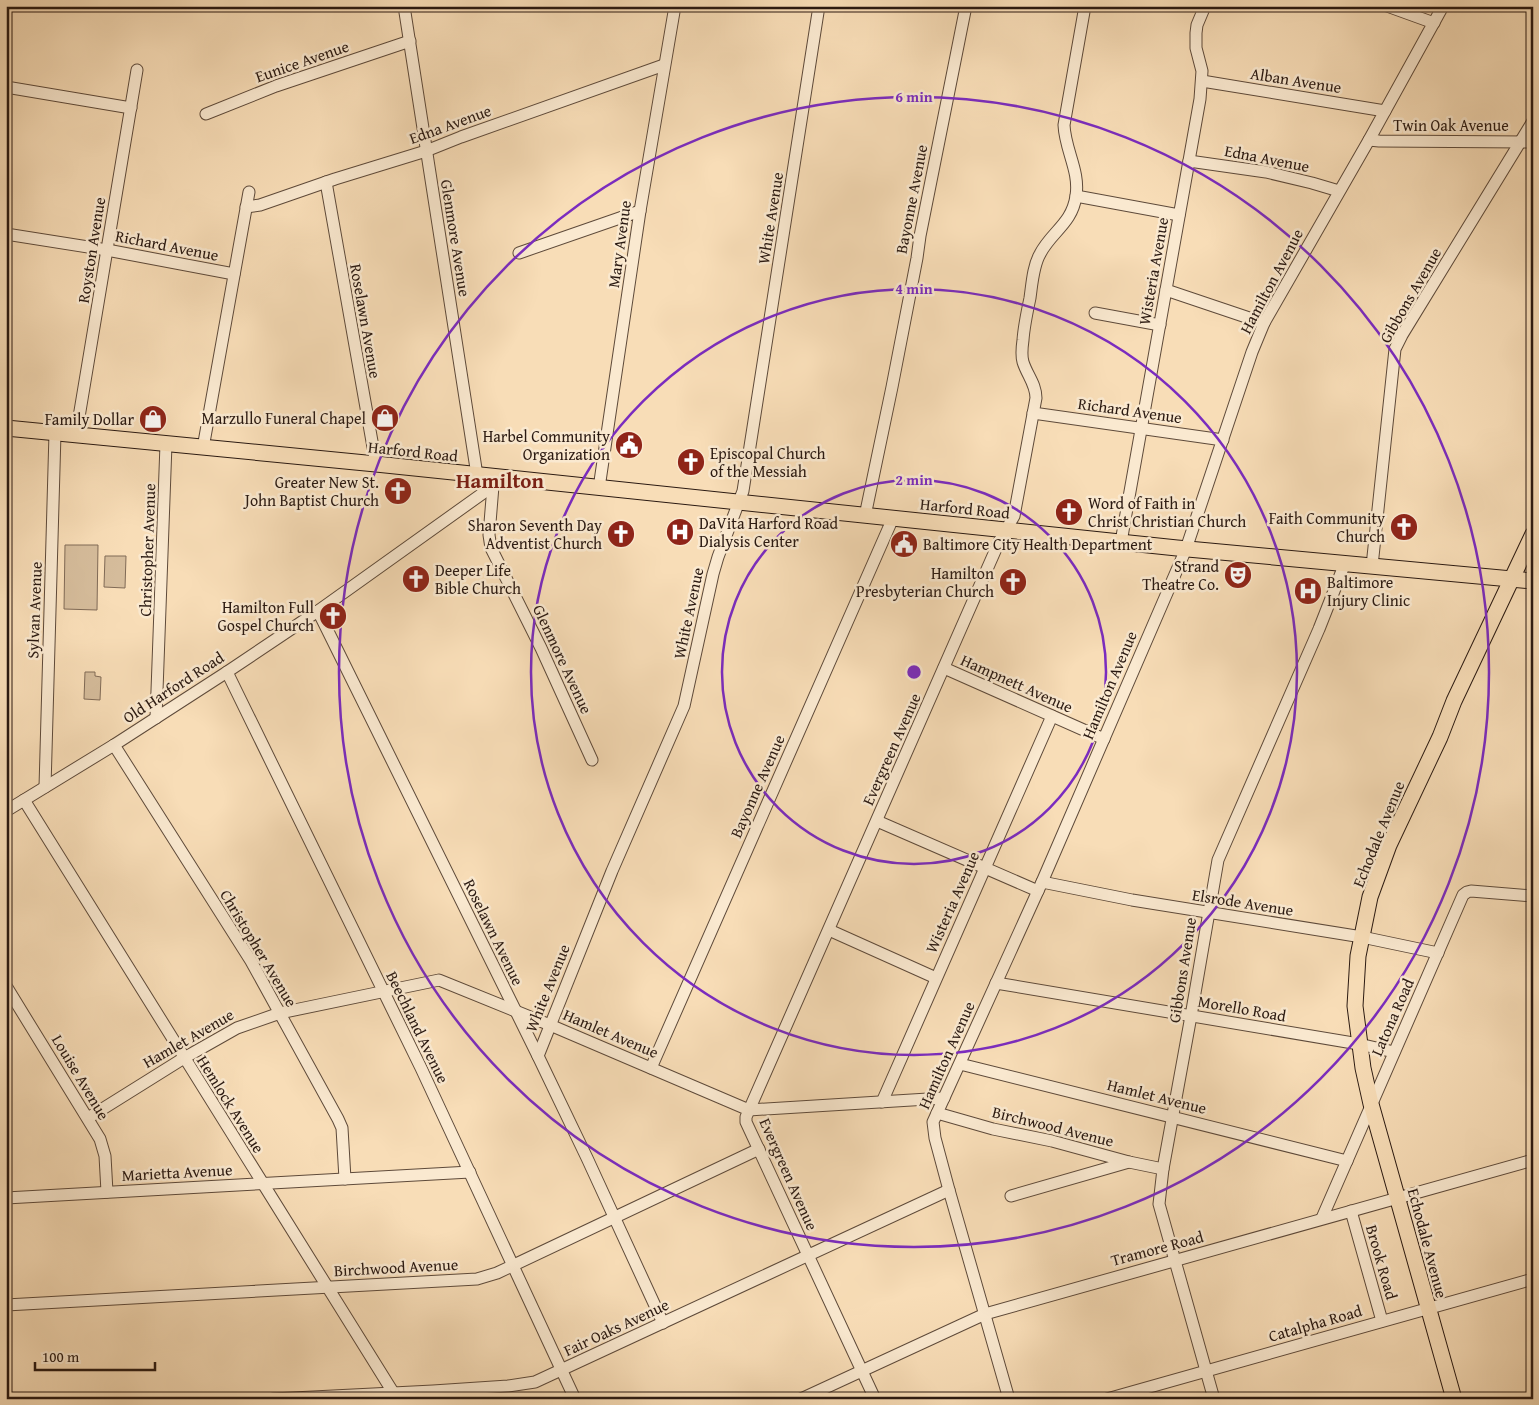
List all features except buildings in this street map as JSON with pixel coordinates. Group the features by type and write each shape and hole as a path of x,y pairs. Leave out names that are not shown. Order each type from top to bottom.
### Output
{"main road":[{"name":"Harford Road","path":"6,428 376,464 477,475 494,481 598,488 1186,549 1533,581"},
{"name":"Echodale Avenue","path":"1454,1399 1362,1068 1355,1006 1356,977 1370,897 1389,845 1440,737 1454,701 1533,534"}],"street":[{"name":"Glenmore Avenue","path":"404,6 477,475"},
{"name":"Mary Avenue","path":"598,488 640,211 675,6"},
{"name":"White Avenue","path":"538,1056 612,871 684,706 713,574 745,486 819,6"},
{"name":"Bayonne Avenue","path":"865,516 966,6"},
{"name":"Evergreen Avenue","path":"875,1399 746,1122 749,1110 999,542 1014,516 1036,392 1022,354 1036,265 1041,252 1070,215 1076,196 1075,167 1066,142 1064,125 1085,6"},
{"name":"Wisteria Avenue","path":"1121,542 1202,81 1202,71 1196,48 1196,33 1205,6"},
{"path":"1387,6 1434,23"},
{"name":"Hamilton Avenue","path":"1009,1399 949,1190 933,1129 933,1122 1040,886 1186,549 1252,352 1264,323 1443,6"},
{"name":"Eunice Avenue","path":"206,114 276,86 410,41"},
{"name":"Edna Avenue","path":"246,207 260,205 426,151 664,65"},
{"name":"Royston Avenue","path":"76,435 137,70"},
{"name":"Alban Avenue","path":"1202,81 1385,111"},
{"path":"6,87 131,108"},
{"name":"Gibbons Avenue","path":"1372,566 1395,350 1402,335 1533,121"},
{"name":"Twin Oak Avenue","path":"1369,140 1533,142"},
{"name":"Edna Avenue","path":"1189,161 1266,172 1339,191"},
{"name":"Roselawn Avenue","path":"326,182 376,464"},
{"path":"203,448 249,192"},
{"path":"1076,196 1179,216"},
{"path":"519,253 640,211"},
{"name":"Richard Avenue","path":"6,234 107,250 234,274"},
{"path":"1166,290 1264,323"},
{"path":"1095,313 1160,325"},
{"name":"Richard Avenue","path":"1033,413 1223,440"},
{"name":"Sylvan Avenue","path":"45,787 55,433"},
{"name":"Christopher Avenue","path":"156,718 166,444"},
{"name":"Glenmore Avenue","path":"494,481 489,535 491,548 541,648 592,760"},
{"name":"Old Harford Road","path":"6,812 156,718 318,611 494,481"},
{"name":"Bayonne Avenue","path":"651,1068 857,596 893,518"},
{"name":"Gibbons Avenue","path":"1214,1399 1159,1204 1163,1169 1220,852 1316,635 1345,564"},
{"name":"Roselawn Avenue","path":"318,611 538,1056 663,1322"},
{"name":"Hampnett Avenue","path":"944,668 1104,739"},
{"name":"Beechland Avenue","path":"227,672 470,1172 575,1399"},
{"name":"Wisteria Avenue","path":"882,1102 1052,716"},
{"name":"Christopher Avenue","path":"114,745 251,961 338,1119 342,1128 346,1179"},
{"name":"Hemlock Avenue","path":"24,800 394,1395"},
{"name":"Elsrode Avenue","path":"877,821 985,867 1040,886 1362,937 1438,953"},
{"name":"Latona Road","path":"1322,1218 1463,895 1467,892 1533,896"},
{"path":"829,930 936,978"},
{"name":"Hamlet Avenue","path":"88,1118 184,1058 237,1028 280,1013 439,980 749,1110 944,1098"},
{"name":"Morello Road","path":"996,983 1359,1044 1394,1052"},
{"name":"Louise Avenue","path":"6,986 88,1118 104,1148 107,1192"},
{"name":"Hamlet Avenue","path":"960,1064 1347,1161"},
{"name":"Birchwood Avenue","path":"937,1113 993,1129 1052,1141 1129,1162 1163,1169"},
{"name":"Birchwood Avenue","path":"6,1305 477,1279 497,1273 759,1149"},
{"name":"Tramore Road","path":"802,1399 985,1314 1533,1160"},
{"path":"1011,1196 1129,1162"},
{"name":"Marietta Avenue","path":"6,1198 470,1172"},
{"name":"Fair Oaks Avenue","path":"273,1399 394,1395 535,1382 949,1190"},
{"name":"Brook Road","path":"1351,1211 1382,1321"},
{"name":"Catalpha Road","path":"1107,1399 1533,1279"}],"shaded area":[{"path":"65,545 98,545 97,610 64,609"},
{"path":"105,556 126,556 125,588 104,587"},
{"path":"85,672 95,672 95,676 101,677 100,700 84,699"}],"place":[{"name":"Marzullo Funeral Chapel","path":"385,418"},
{"name":"Family Dollar","path":"153,419"},
{"name":"Harbel Community Organization","path":"629,445"},
{"name":"Episcopal Church of the Messiah","path":"691,462"},
{"name":"Greater New St. John Baptist Church","path":"398,491"},
{"name":"Word of Faith in Christ Christian Church","path":"1069,512"},
{"name":"Faith Community Church","path":"1404,527"},
{"name":"DaVita Harford Road Dialysis Center","path":"680,532"},
{"name":"Sharon Seventh Day Adventist Church","path":"621,534"},
{"name":"Baltimore City Health Department","path":"904,544"},
{"name":"Strand Theatre Co.","path":"1238,575"},
{"name":"Deeper Life Bible Church","path":"416,579"},
{"name":"Hamilton Presbyterian Church","path":"1013,582"},
{"name":"Baltimore Injury Clinic","path":"1308,591"},
{"name":"Hamilton Full Gospel Church","path":"333,616"}],"district":[{"name":"Hamilton","path":"500,481"}]}
